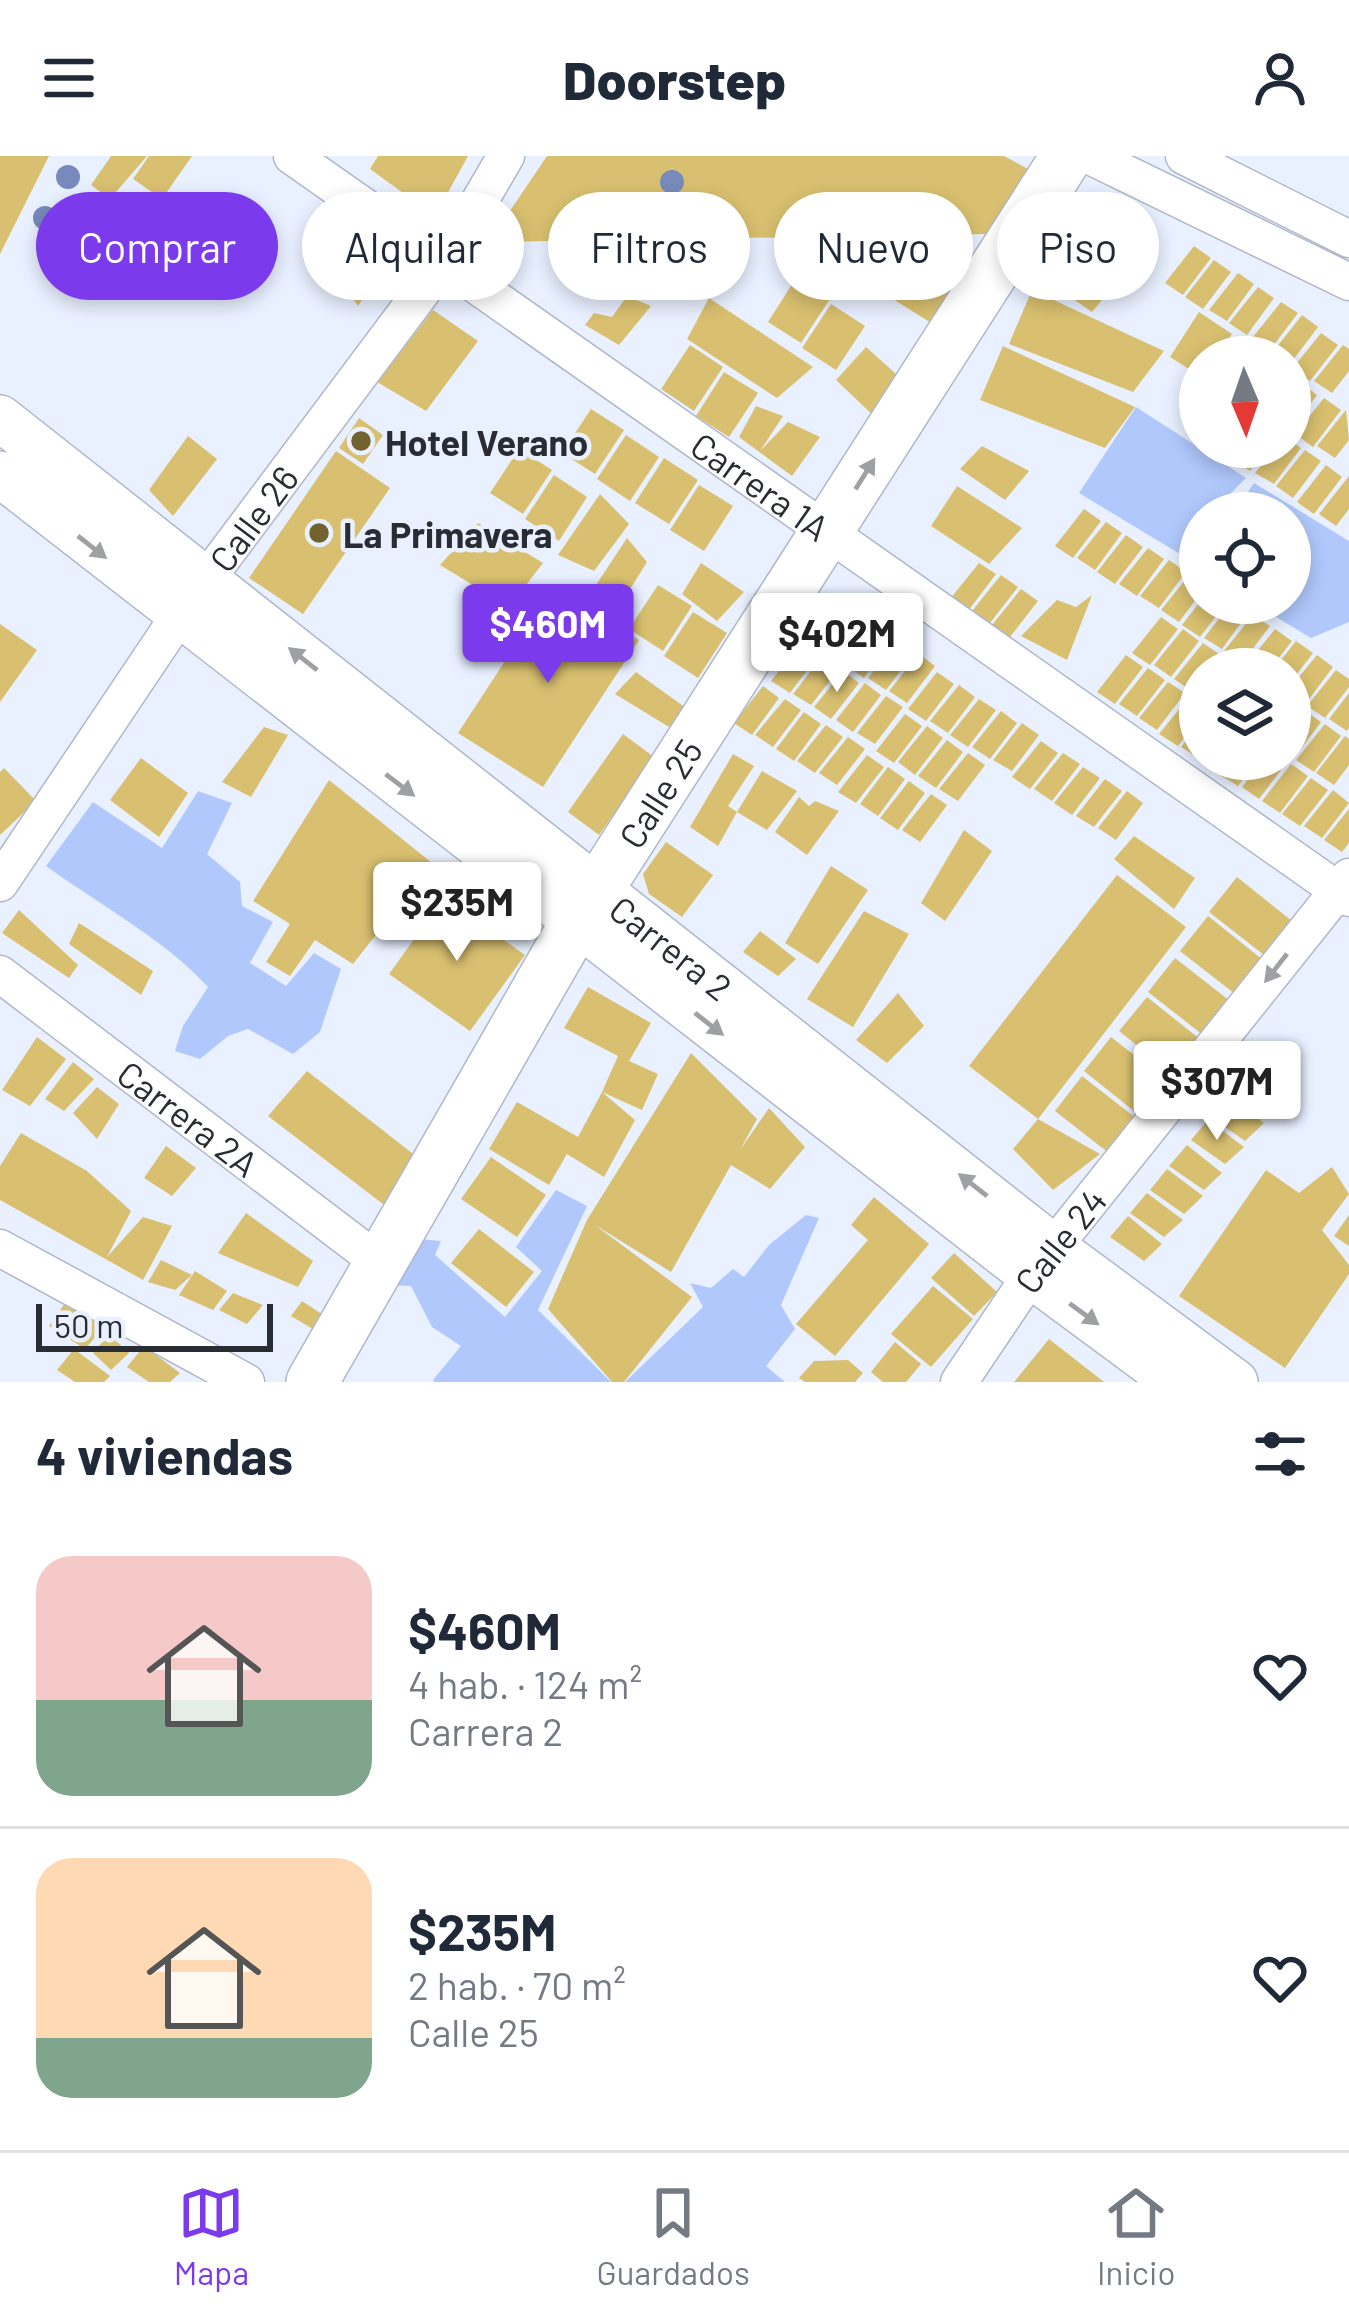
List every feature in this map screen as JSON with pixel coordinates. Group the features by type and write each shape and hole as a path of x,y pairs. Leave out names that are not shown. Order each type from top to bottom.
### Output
{"main road":[{"name":"Calle 25","path":"312,1382 587,906 1067,156"}],"street":[{"name":"Carrera 1A","path":"292,156 344,192"},
{"name":"Calle 26","path":"485,192 506,156"},
{"path":"1090,156 1349,282"},
{"path":"1184,156 1349,239"},
{"name":"Calle 26","path":"0,883 192,598 416,300"},
{"name":"Carrera 1A","path":"498,300 827,533 1345,888"},
{"name":"Carrera 2","path":"0,418 192,598"},
{"name":"Carrera 2","path":"0,474 192,598 1042,1262 1176,1382"},
{"name":"Calle 24","path":"959,1382 1042,1262 1345,888"},
{"name":"Carrera 2A","path":"0,974 380,1262"},
{"path":"0,1248 246,1382"},
{"name":"Carrera 2","path":"1042,1262 1234,1382"}],"shaded area":[{"path":"1136,407 1179,435 1179,468 1231,468 1246,478 1232,492 1179,492 1179,553 1079,493"},
{"path":"1254,483 1269,492 1248,492"},
{"path":"1311,518 1349,541 1349,622 1311,638 1288,624 1311,624"},
{"path":"198,791 232,803 207,854 240,882 242,906 273,922 250,963 286,986 314,953 341,969 320,1032 293,1054 248,1029 228,1036 200,1059 175,1051 183,1026 208,987 152,938 46,866 93,802 162,848"},
{"path":"556,1190 587,1206 538,1310 611,1382 435,1382 461,1346 432,1327 411,1286 384,1285 409,1238 441,1241 435,1255 505,1317 542,1271 516,1247"},
{"path":"806,1215 819,1218 781,1305 795,1329 766,1366 785,1382 625,1382 703,1307 690,1283 711,1288 733,1269 744,1277 769,1245"}],"building":[{"path":"0,156 49,156 0,254"},
{"path":"111,156 147,156 116,192 100,192 91,185"},
{"path":"149,156 192,156 167,192 152,192 133,179"},
{"path":"378,156 468,156 448,192 402,192 370,169"},
{"path":"547,156 1004,156 1030,170 1016,192 997,192 997,223 990,234 973,234 973,192 774,192 774,237 750,238 750,192 548,192 548,241 524,241 523,192"},
{"path":"1194,246 1211,258 1183,295 1165,283"},
{"path":"1214,260 1231,272 1203,309 1185,297"},
{"path":"1238,273 1254,284 1227,321 1209,310"},
{"path":"1258,287 1274,298 1247,335 1229,323"},
{"path":"624,300 651,306 619,345 585,325 594,313 612,317"},
{"path":"712,300 813,367 777,398 687,339"},
{"path":"782,300 829,300 801,343 768,322"},
{"path":"894,300 953,300 936,326"},
{"path":"1028,300 1054,300 1164,351 1133,392 1009,344"},
{"path":"1075,300 1102,300 1092,312"},
{"path":"1281,302 1298,313 1281,336 1254,336"},
{"path":"831,304 865,326 836,370 802,348"},
{"path":"433,310 478,341 426,411 377,382"},
{"path":"1199,312 1232,334 1231,336 1184,336"},
{"path":"1302,315 1318,327 1311,336 1286,336"},
{"path":"1321,333 1338,345 1311,380 1311,345"},
{"path":"690,345 723,367 694,411 661,389"},
{"path":"1343,345 1349,349 1349,371 1332,393 1314,381"},
{"path":"1003,346 1135,407 1105,448 980,400"},
{"path":"866,347 905,382 876,418 836,380"},
{"path":"724,372 758,393 729,437 696,416"},
{"path":"1324,398 1341,410 1313,447 1311,446 1311,414"},
{"path":"756,406 783,416 760,451 788,422 820,437 792,476 739,437"},
{"path":"591,409 624,430 595,474 562,453"},
{"path":"1346,410 1349,440 1335,458 1317,446"},
{"name":"Hotel Verano","path":"359,418 383,435 363,464 339,448"},
{"path":"626,435 659,457 630,501 597,479"},
{"path":"188,436 217,459 173,516 149,490"},
{"path":"982,446 1029,471 1005,500 960,469"},
{"path":"519,449 552,470 523,514 490,493"},
{"name":"La Primavera","path":"336,451 390,488 303,614 249,578"},
{"path":"1311,454 1321,461 1298,492 1276,486 1290,468 1311,468"},
{"path":"664,458 698,480 669,524 635,503"},
{"path":"1326,465 1342,477 1314,514 1311,492 1305,492"},
{"path":"1259,468 1286,468 1274,484 1255,473"},
{"path":"554,475 587,497 559,541 525,519"},
{"path":"1349,476 1349,509 1336,526 1319,514"},
{"path":"699,485 733,506 704,551 670,530"},
{"path":"957,486 1022,528 989,564 931,526"},
{"path":"600,494 629,524 594,571 558,555"},
{"path":"1084,509 1101,521 1073,558 1055,546"},
{"path":"1106,522 1122,533 1095,570 1077,558"},
{"path":"478,523 543,563 509,607 440,565"},
{"path":"1126,535 1143,547 1115,584 1097,572"},
{"path":"627,538 647,562 622,602 594,588"},
{"path":"1148,548 1164,559 1137,596 1119,584"},
{"path":"1169,560 1179,567 1179,581 1159,608 1140,596"},
{"path":"701,563 744,592 717,621 682,594"},
{"path":"979,563 996,574 968,611 950,599"},
{"path":"1001,575 1018,587 990,623 972,611"},
{"path":"658,585 692,606 663,651 629,629"},
{"path":"554,586 639,640 543,787 458,733"},
{"path":"1179,588 1179,622 1161,610"},
{"path":"1021,589 1038,601 1010,637 992,625"},
{"path":"1092,595 1067,660 1021,636 1057,600 1076,607"},
{"path":"833,604 850,615 822,652 804,640"},
{"path":"693,612 727,633 698,678 664,656"},
{"path":"854,616 871,628 844,664 826,652"},
{"path":"1161,617 1178,629 1150,665 1132,653"},
{"path":"0,624 37,650 0,702"},
{"path":"1183,624 1210,624 1200,637"},
{"path":"1215,624 1240,624 1223,648 1204,638"},
{"path":"1246,624 1270,626 1253,648 1226,648"},
{"path":"1183,629 1199,641 1194,648 1179,648 1179,667 1171,677 1154,665"},
{"path":"1275,629 1292,641 1286,648 1260,648"},
{"path":"875,630 891,641 864,678 846,666"},
{"path":"897,642 913,654 886,690 868,678"},
{"path":"800,645 817,657 790,693 771,681"},
{"path":"919,654 935,666 907,703 889,691"},
{"path":"1126,655 1143,667 1115,704 1097,692"},
{"path":"1317,655 1333,667 1311,696 1311,662"},
{"path":"822,657 839,669 811,705 793,694"},
{"path":"1148,668 1165,680 1137,716 1119,704"},
{"path":"1336,670 1349,679 1349,687 1325,718 1311,709 1311,701"},
{"path":"843,671 859,683 831,719 814,707"},
{"path":"636,672 686,708 669,727 615,694"},
{"path":"937,672 954,684 926,721 908,709"},
{"path":"1168,682 1179,689 1179,701 1157,730 1139,718"},
{"path":"865,683 881,695 853,732 836,720"},
{"path":"959,685 975,697 948,733 930,721"},
{"path":"763,686 779,698 752,735 734,723"},
{"path":"1349,693 1349,728 1347,731 1329,719"},
{"path":"886,696 903,707 875,744 857,733"},
{"path":"785,699 801,710 773,747 755,735"},
{"path":"979,699 996,710 968,747 950,735"},
{"path":"1179,709 1178,746 1159,734"},
{"path":"1001,711 1017,723 990,759 972,747"},
{"path":"804,712 821,724 794,761 776,749"},
{"path":"905,714 922,726 894,763 876,751"},
{"path":"1311,715 1321,722 1311,735"},
{"path":"1022,723 1039,735 1012,771 993,760"},
{"path":"1325,724 1341,736 1314,772 1311,770 1311,741"},
{"path":"826,725 843,737 815,773 797,761"},
{"path":"927,726 943,738 915,775 898,762"},
{"path":"264,727 288,735 251,797 222,782"},
{"path":"623,734 654,757 599,835 568,812"},
{"path":"1345,736 1349,765 1334,785 1316,773"},
{"path":"848,737 865,749 837,785 819,773"},
{"path":"947,740 963,752 936,788 918,776"},
{"path":"1041,741 1058,753 1030,789 1012,777"},
{"path":"968,753 985,765 958,801 939,789"},
{"path":"1063,753 1080,764 1052,801 1034,789"},
{"path":"733,754 754,766 728,806 737,812 718,846 690,827"},
{"path":"867,755 884,767 856,803 838,792"},
{"path":"141,758 188,793 159,837 110,800"},
{"path":"888,767 905,779 878,816 860,804"},
{"path":"1083,767 1100,778 1072,815 1054,803"},
{"path":"4,768 36,801 0,835 0,772"},
{"path":"762,771 797,791 767,830 737,812"},
{"path":"1311,778 1328,790 1300,826 1282,814"},
{"path":"1105,779 1122,791 1094,827 1076,816"},
{"path":"329,780 432,863 353,964 315,940 290,976 266,962 290,924 253,901"},
{"path":"1248,780 1273,780 1259,799 1242,787"},
{"path":"1278,780 1305,780 1280,813 1262,801"},
{"path":"909,781 925,793 898,830 880,818"},
{"path":"1333,790 1349,803 1322,838 1304,826"},
{"path":"1127,791 1143,803 1116,840 1098,828"},
{"path":"931,794 947,805 920,842 902,830"},
{"path":"799,797 809,806 815,801 839,811 807,855 775,832"},
{"path":"1349,809 1349,843 1342,852 1324,840"},
{"path":"964,830 992,851 945,921 921,903"},
{"path":"1134,836 1195,878 1174,909 1114,859"},
{"path":"666,842 713,875 682,917 649,894 643,874"},
{"path":"831,866 868,890 818,964 785,943"},
{"path":"1117,875 1186,927 1038,1119 969,1066"},
{"path":"1237,877 1292,921 1264,955 1209,912"},
{"path":"444,898 525,955 470,1031 389,974"},
{"path":"19,910 78,965 69,978 2,933"},
{"path":"864,911 909,934 853,1027 807,999"},
{"path":"1208,916 1263,960 1235,994 1180,951"},
{"path":"79,923 153,971 141,995 69,944"},
{"path":"760,931 796,959 778,976 743,952"},
{"path":"1175,958 1230,1001 1203,1035 1148,992"},
{"path":"588,987 651,1023 629,1061 658,1074 642,1110 602,1092 618,1056 564,1028"},
{"path":"898,993 924,1026 887,1063 856,1040"},
{"path":"1147,997 1201,1040 1174,1075 1119,1031"},
{"path":"37,1037 66,1059 30,1106 2,1090"},
{"path":"1111,1037 1166,1080 1139,1115 1084,1071"},
{"path":"691,1053 757,1119 740,1150 769,1108 805,1147 770,1189 731,1165 671,1272 595,1225 692,1297 624,1382 612,1382 548,1309 587,1220"},
{"path":"73,1062 94,1079 64,1111 45,1099"},
{"path":"307,1071 426,1164 392,1211 268,1116"},
{"path":"1248,1072 1284,1100 1265,1117 1230,1093"},
{"path":"1082,1076 1137,1119 1110,1154 1055,1111"},
{"path":"97,1087 119,1104 97,1139 73,1113"},
{"path":"602,1092 635,1120 604,1177 567,1154 549,1185 489,1149 517,1102 578,1137"},
{"path":"1228,1096 1264,1123 1245,1141 1211,1117"},
{"path":"1038,1119 1100,1154 1053,1190 1013,1149"},
{"path":"1208,1120 1244,1147 1225,1164 1191,1140"},
{"path":"21,1133 87,1171 131,1211 107,1257 143,1217 172,1226 143,1280 0,1200 0,1166"},
{"path":"1187,1145 1222,1173 1204,1190 1169,1166"},
{"path":"166,1146 196,1168 172,1196 144,1178"},
{"path":"491,1157 546,1195 517,1237 461,1199"},
{"path":"1332,1167 1349,1194 1322,1230 1349,1265 1349,1274 1285,1368 1179,1296 1266,1170 1299,1193"},
{"path":"1167,1169 1203,1196 1184,1214 1150,1190"},
{"path":"1147,1193 1183,1220 1164,1237 1130,1213"},
{"path":"874,1197 929,1244 835,1356 796,1324 868,1240 851,1225"},
{"path":"246,1213 313,1261 298,1287 218,1253"},
{"path":"1349,1215 1349,1246 1334,1236"},
{"path":"1128,1216 1162,1244 1144,1261 1110,1237"},
{"path":"479,1229 534,1272 506,1307 451,1263"},
{"path":"954,1253 997,1292 974,1316 931,1278"},
{"path":"161,1260 192,1275 175,1290 148,1282"},
{"path":"195,1271 227,1291 213,1310 179,1295"},
{"path":"933,1286 973,1319 931,1367 891,1334"},
{"path":"233,1293 263,1305 247,1324 219,1310"},
{"path":"67,1300 110,1320 85,1349 49,1326"},
{"path":"302,1301 337,1324 328,1338 291,1316"},
{"path":"109,1334 129,1353 111,1370 93,1353"},
{"path":"1049,1339 1104,1382 1014,1382"},
{"path":"895,1342 921,1364 906,1382 883,1382 871,1372"},
{"path":"144,1346 180,1373 170,1382 149,1382 127,1367"},
{"path":"74,1349 110,1376 104,1382 75,1382 57,1370"},
{"path":"848,1360 863,1373 855,1382 799,1378 814,1361"}],"place":[{"name":"Hotel Verano","path":"361,441"},
{"name":"La Primavera","path":"319,533"}]}
